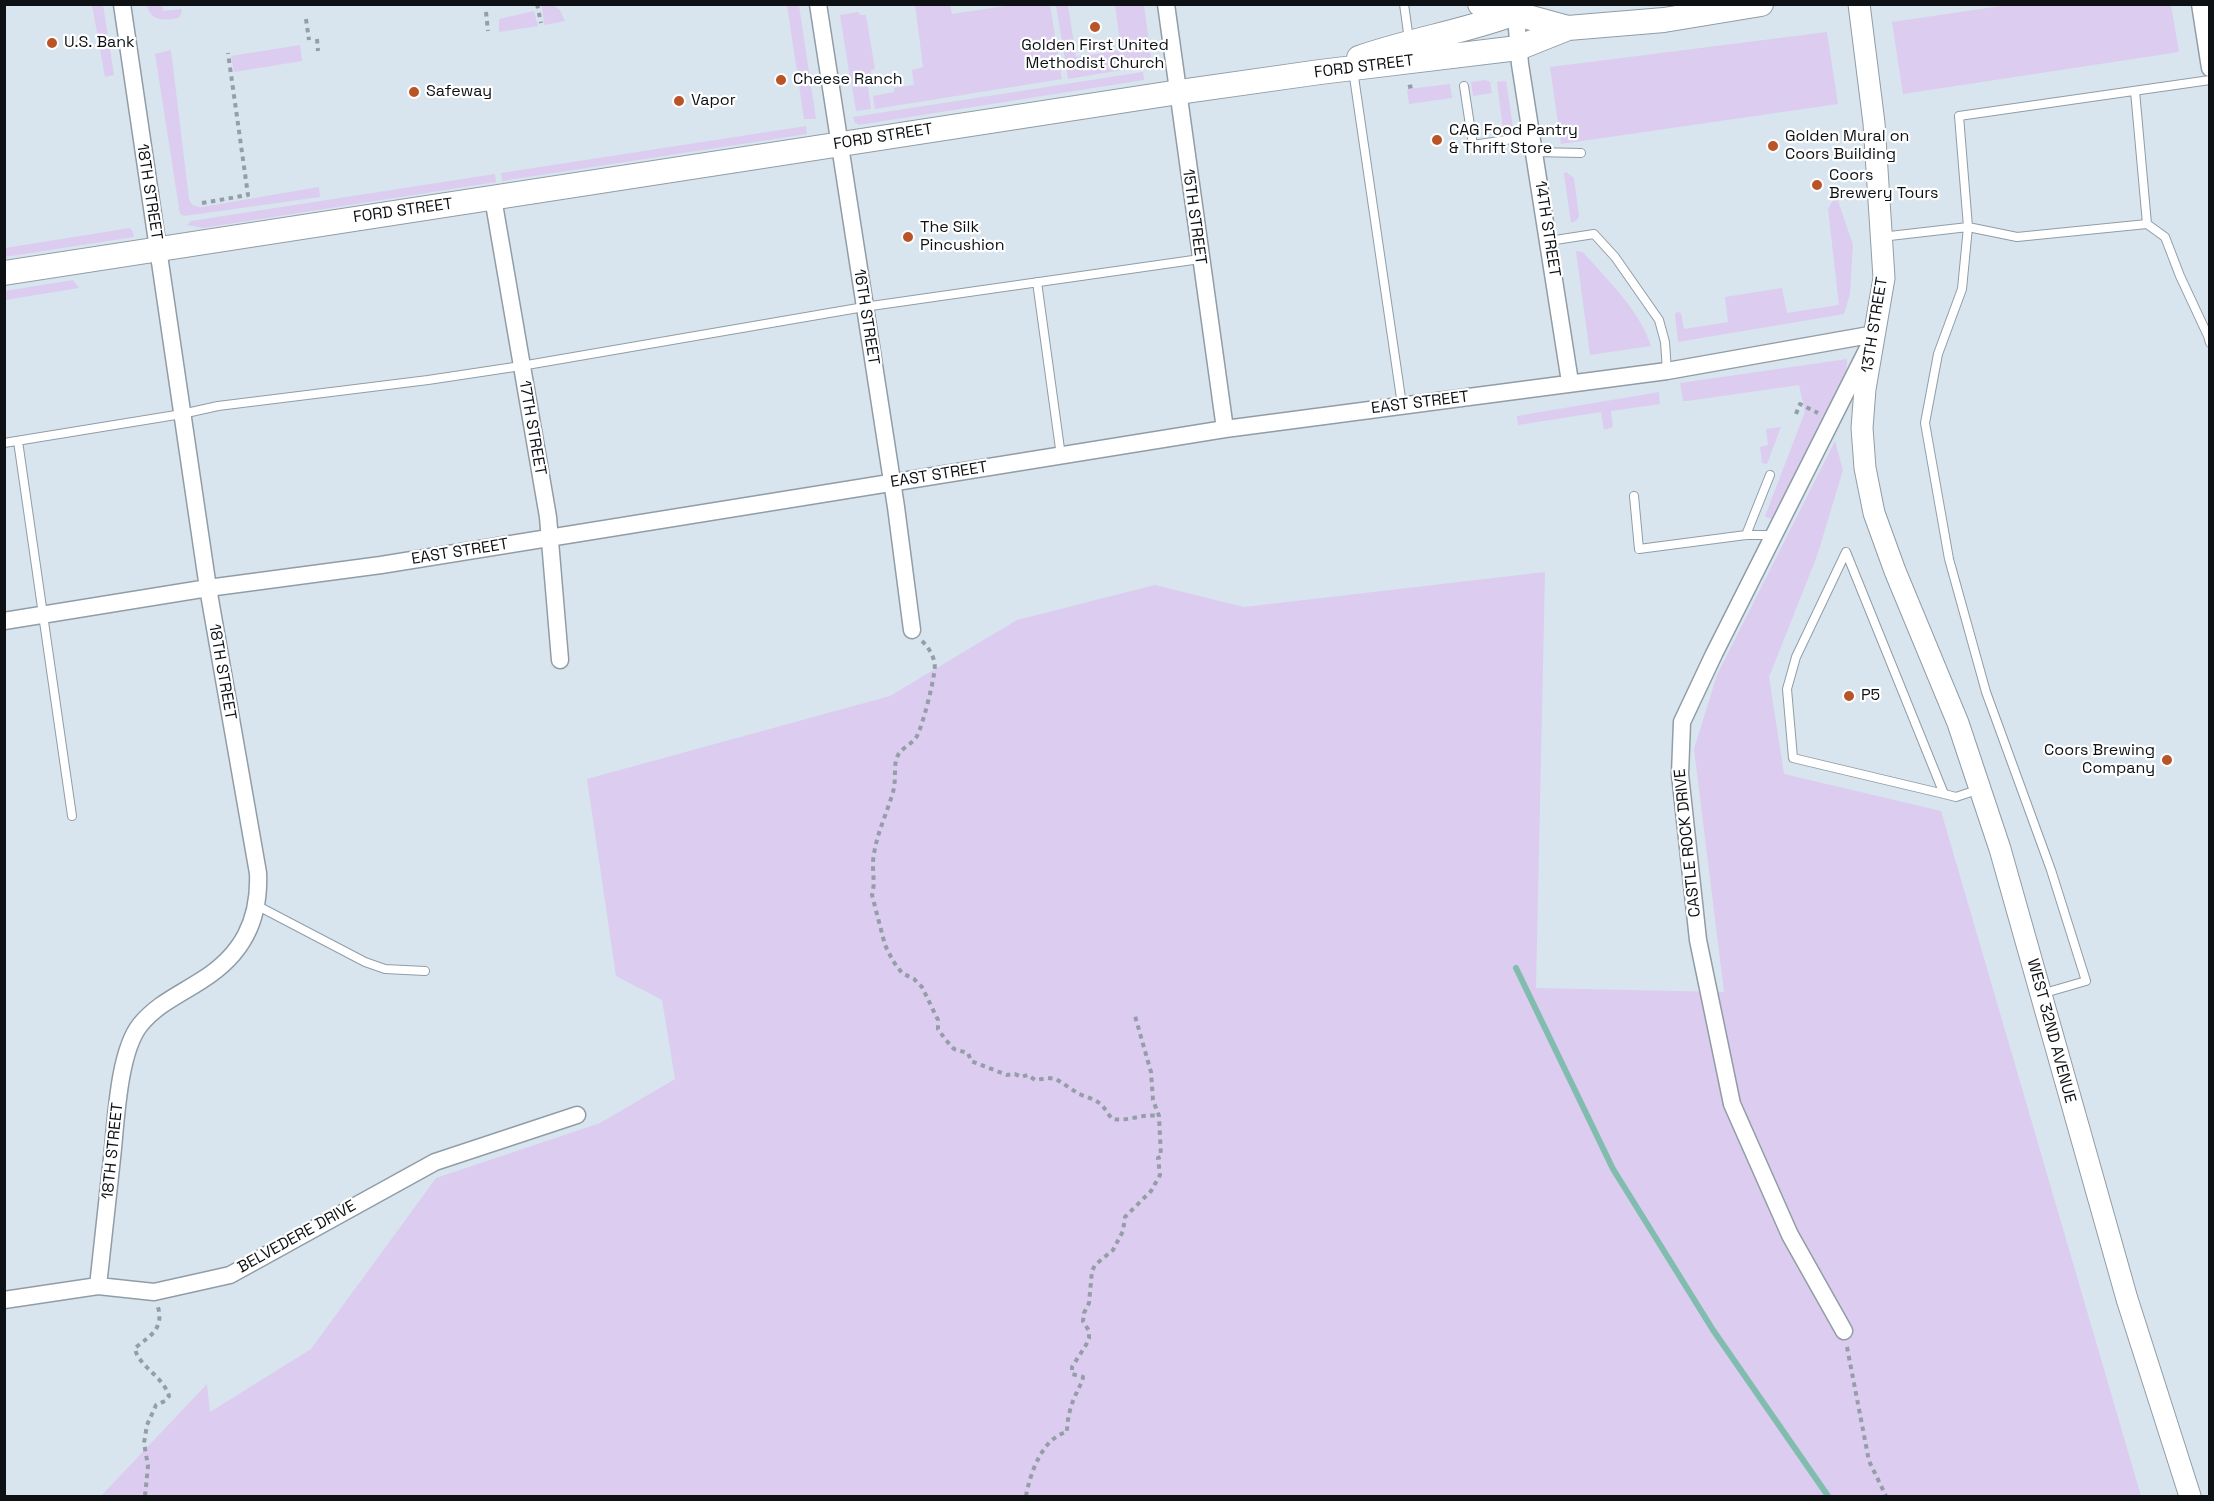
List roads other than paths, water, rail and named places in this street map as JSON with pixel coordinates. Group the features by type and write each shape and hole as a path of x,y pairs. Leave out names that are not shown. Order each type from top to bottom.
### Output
{"main road":[{"path":"1480,4 1515,9 1568,28"},
{"name":"FORD STREET","path":"4,273 1179,92 1518,48 1568,28 1761,4"},
{"path":"1320,72 1409,43 1481,25 1515,9"}],"street":[{"name":"18TH STREET","path":"98,1286 118,1103 123,1069 131,1043 138,1027 165,1001 201,981 234,955 253,922 258,873 207,588 122,4"},
{"name":"16TH STREET","path":"818,4 912,630"},
{"name":"15TH STREET","path":"1166,4 1225,429"},
{"name":"13TH STREET","path":"1859,4 1874,123 1884,278 1864,389 1862,429 1865,468 1874,513 1895,571"},
{"path":"2200,4 2210,68"},
{"name":"14TH STREET","path":"1515,9 1518,48 1570,382"},
{"name":"17TH STREET","path":"493,198 550,537 560,660"},
{"name":"EAST STREET","path":"4,621 207,588 381,565 1225,429 1667,371 1875,334"},
{"name":"CASTLE ROCK DRIVE","path":"1844,1331 1790,1235 1732,1104 1698,940 1680,774 1682,722 1875,334"},
{"name":"WEST 32ND AVENUE","path":"1895,571 1958,723 2000,849 2124,1287 2190,1497"},
{"name":"BELVEDERE DRIVE","path":"4,1300 98,1286 154,1292 230,1275 435,1161 577,1115"}],"lane":[{"path":"1404,4 1409,43"},
{"path":"1353,69 1402,405"},
{"path":"2040,994 2086,981 2051,870 1986,692 1949,559 1925,423 1938,354 1962,289 1968,227 1959,116 2210,80"},
{"path":"1464,86 1473,145 1533,144 1581,153"},
{"path":"2135,91 2146,224"},
{"path":"1881,237 1968,227 2017,237 2146,224 2165,237 2210,343"},
{"path":"1549,241 1594,234 1615,257 1659,320 1666,345 1667,371"},
{"path":"4,443 218,406 428,380 864,307 1200,259"},
{"path":"1037,282 1061,456"},
{"path":"18,441 72,816"},
{"path":"1746,535 1770,475"},
{"path":"1634,496 1639,549 1746,535 1774,535"},
{"path":"1944,794 1846,552 1796,657 1787,689 1792,758 1956,797 1980,789"},
{"path":"256,905 364,962 385,969 425,971"}],"waterway":[{"path":"1516,968 1613,1169 1713,1330 1828,1496"}],"place":[{"name":"Golden First United Methodist Church","path":"1095,27"},
{"name":"U.S. Bank","path":"52,43"},
{"name":"Cheese Ranch","path":"781,80"},
{"name":"Safeway","path":"414,92"},
{"name":"Vapor","path":"679,101"},
{"name":"CAG Food Pantry & Thrift Store","path":"1437,140"},
{"name":"Golden Mural on Coors Building","path":"1773,146"},
{"name":"Coors Brewery Tours","path":"1817,185"},
{"name":"The Silk Pincushion","path":"908,237"},
{"name":"P5","path":"1849,696"},
{"name":"Coors Brewing Company","path":"2167,760"}]}
